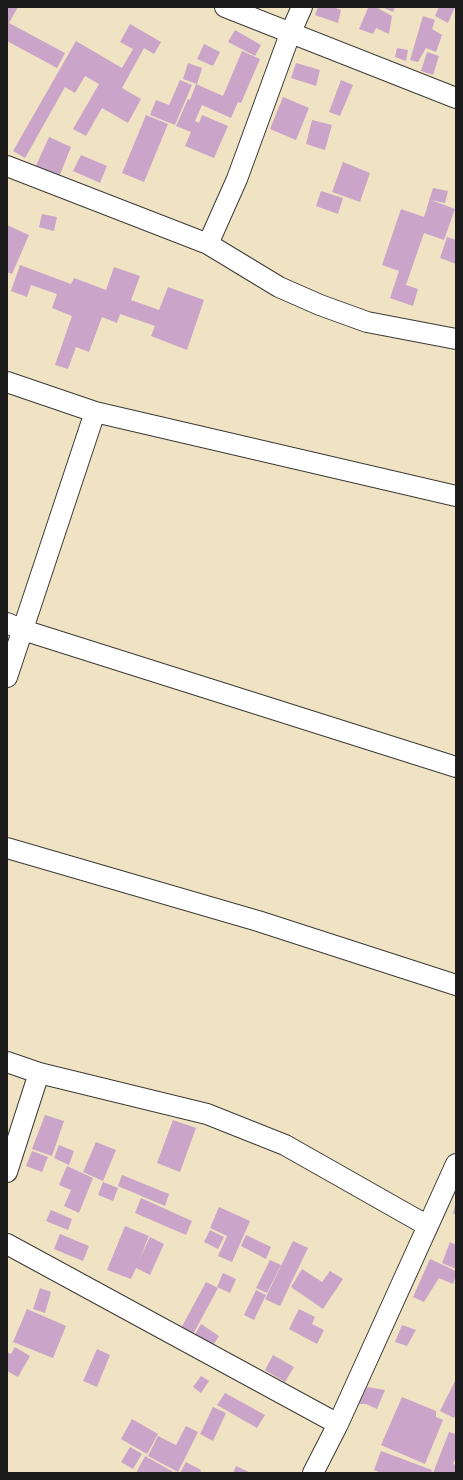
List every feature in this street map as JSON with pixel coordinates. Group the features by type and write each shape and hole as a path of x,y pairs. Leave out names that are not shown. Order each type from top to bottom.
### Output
{"street":[{"path":"225,7 290,34 456,98"},
{"path":"208,244 237,179 290,34 302,7"},
{"path":"7,166 208,244 279,286 320,305 367,322 456,339"},
{"path":"7,382 95,412 456,496"},
{"path":"7,677 15,627 95,412"},
{"path":"15,627 456,767"},
{"path":"7,848 258,921 456,985"},
{"path":"7,1062 40,1073 207,1114 285,1145 428,1226"},
{"path":"7,1172 40,1073"},
{"path":"313,1473 338,1424 456,1164"},
{"path":"7,1244 338,1424"}],"building":[{"path":"7,7 18,7 9,23 65,53 57,68 7,41"},
{"path":"318,7 333,7 341,10 338,23 315,15"},
{"path":"376,7 392,16 389,34 376,28 373,34 359,29 368,8"},
{"path":"382,7 395,7 393,12"},
{"path":"439,7 455,7 448,23 435,16"},
{"path":"423,16 435,20 432,29 442,35 436,52 426,48 418,62 410,60"},
{"path":"130,24 161,42 154,54 144,48 122,88 141,99 128,123 102,108 86,136 73,129 99,84 85,76 75,93 65,87 25,158 13,151 76,41 122,68 133,49 120,42"},
{"path":"235,30 261,45 255,56 228,42"},
{"path":"204,44 220,52 213,66 197,59"},
{"path":"397,48 408,50 406,61 395,57"},
{"path":"242,51 260,59 241,103 238,102 231,118 202,105 195,121 199,123 202,115 228,126 214,158 185,146 191,132 176,126 188,99 190,100 196,84 223,96"},
{"path":"427,52 439,56 433,75 421,71"},
{"path":"188,63 202,68 197,84 183,79"},
{"path":"296,63 320,70 316,86 291,78"},
{"path":"180,80 192,85 175,125 150,115 156,100 169,105"},
{"path":"341,80 353,85 340,116 329,112"},
{"path":"283,97 309,108 296,140 270,129"},
{"path":"146,115 168,124 144,182 122,173"},
{"path":"312,120 332,125 325,150 306,144"},
{"path":"49,137 71,147 59,177 35,168"},
{"path":"81,155 107,166 100,183 73,171"},
{"path":"343,162 370,173 360,202 332,192"},
{"path":"433,188 448,191 445,203 431,200 455,209 444,240 424,233 406,285 418,289 413,306 390,298 399,271 382,265 401,209 424,217"},
{"path":"321,191 343,198 338,214 316,206"},
{"path":"42,214 57,217 54,231 39,227"},
{"path":"7,225 29,235 12,274 7,272"},
{"path":"447,237 456,240 456,264 440,258"},
{"path":"20,265 71,284 74,278 106,290 114,267 140,276 131,300 159,310 168,287 204,300 187,350 151,336 155,326 120,314 117,323 102,317 89,352 76,347 68,369 55,365 72,316 52,308 57,294 31,285 27,297 11,291"},
{"path":"45,1115 64,1121 52,1156 32,1149"},
{"path":"173,1120 196,1128 180,1172 157,1163"},
{"path":"96,1142 116,1150 103,1181 83,1172"},
{"path":"59,1145 74,1151 69,1165 54,1158"},
{"path":"32,1151 48,1157 42,1172 26,1166"},
{"path":"67,1166 93,1178 79,1213 64,1206 71,1190 59,1185"},
{"path":"122,1175 169,1194 165,1206 118,1186"},
{"path":"103,1182 118,1188 113,1201 98,1195"},
{"path":"141,1198 192,1221 186,1235 135,1213"},
{"path":"456,1202 456,1215 453,1213"},
{"path":"219,1207 250,1221 232,1262 218,1256 227,1236 210,1228"},
{"path":"51,1210 72,1219 68,1230 46,1221"},
{"path":"125,1226 149,1236 139,1260 150,1237 164,1244 150,1275 136,1268 131,1279 107,1270"},
{"path":"210,1230 224,1237 218,1249 204,1242"},
{"path":"60,1234 89,1246 83,1261 54,1249"},
{"path":"246,1235 271,1247 266,1259 241,1246"},
{"path":"293,1241 308,1248 280,1306 265,1299"},
{"path":"450,1242 456,1245 456,1269 442,1263"},
{"path":"430,1259 456,1271 456,1275 453,1284 439,1278 424,1302 413,1297"},
{"path":"270,1260 281,1265 267,1293 256,1288"},
{"path":"302,1269 322,1282 330,1271 343,1279 323,1309 291,1287"},
{"path":"223,1273 236,1279 230,1293 217,1287"},
{"path":"206,1282 218,1288 192,1336 180,1330"},
{"path":"40,1288 51,1292 45,1313 33,1309"},
{"path":"256,1290 266,1295 254,1320 244,1315"},
{"path":"27,1309 66,1326 53,1358 13,1342"},
{"path":"299,1309 315,1317 312,1324 324,1330 317,1344 289,1329"},
{"path":"201,1324 219,1336 212,1347 194,1336"},
{"path":"402,1325 416,1330 407,1346 395,1342"},
{"path":"15,1347 30,1356 18,1377 7,1371 7,1352 11,1354"},
{"path":"97,1349 110,1355 97,1387 83,1381"},
{"path":"273,1355 294,1367 285,1382 265,1370"},
{"path":"201,1376 209,1381 201,1393 193,1387"},
{"path":"456,1379 456,1414 454,1418 440,1411"},
{"path":"367,1387 385,1390 377,1409 366,1404 359,1404"},
{"path":"225,1393 265,1415 257,1428 217,1405"},
{"path":"402,1397 436,1411 436,1417 443,1420 425,1464 381,1445"},
{"path":"213,1407 226,1413 213,1441 200,1434"},
{"path":"132,1419 158,1434 147,1454 121,1439"},
{"path":"186,1426 198,1432 178,1472 148,1456 158,1436 176,1445"},
{"path":"449,1432 456,1434 456,1457 453,1464 456,1465 456,1473 433,1473"},
{"path":"130,1447 142,1454 133,1469 121,1462"},
{"path":"381,1451 432,1470 431,1473 381,1473 374,1470"},
{"path":"145,1456 175,1473 136,1473"},
{"path":"186,1462 201,1470 200,1473 180,1473"},
{"path":"236,1466 251,1473 233,1473"}]}
